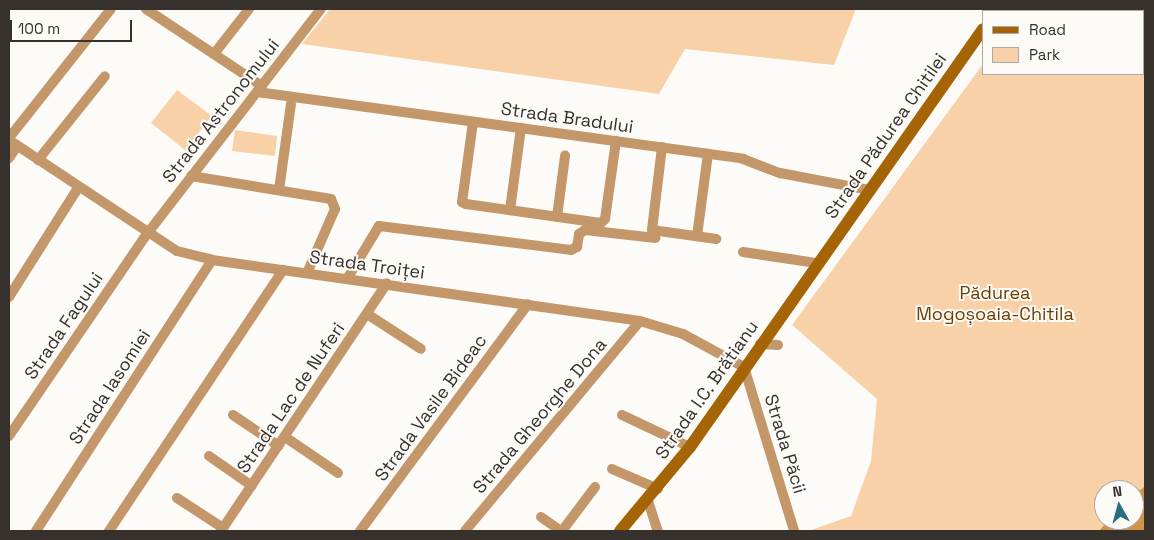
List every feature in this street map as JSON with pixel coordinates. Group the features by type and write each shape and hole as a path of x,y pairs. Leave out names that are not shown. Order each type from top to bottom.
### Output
{"main road":[{"name":"Strada Pădurea Chitilei","path":"817,263 982,30"},
{"name":"Strada I.C. Brătianu","path":"620,531 658,489 690,447 817,263"}],"street":[{"path":"9,158 11,141 112,9"},
{"path":"146,9 214,54 260,89"},
{"path":"214,54 248,9"},
{"name":"Strada Astronomului","path":"147,234 321,9"},
{"path":"38,160 105,76"},
{"name":"Strada Bradului","path":"260,89 474,122 743,159 780,174 870,190"},
{"path":"279,190 291,104"},
{"path":"474,122 462,202 510,210 604,221 616,141"},
{"path":"510,210 521,128"},
{"name":"Strada Troiței","path":"11,141 78,188 177,252 212,260 387,283 640,321 683,334 744,367"},
{"path":"662,147 652,230 716,239"},
{"path":"697,236 708,154"},
{"path":"558,216 565,156"},
{"path":"191,176 328,197 334,202 335,209 307,273"},
{"path":"9,297 78,188"},
{"path":"347,279 379,226 572,250 577,247 579,234 585,230 656,238"},
{"name":"Strada Fagului","path":"9,436 147,234"},
{"path":"744,252 817,263"},
{"name":"Strada Iasomiei","path":"36,531 212,260"},
{"path":"109,531 283,270"},
{"name":"Strada Lac de Nuferi","path":"222,530 387,283"},
{"name":"Strada Vasile Bideac","path":"360,531 528,304"},
{"path":"367,314 421,349"},
{"name":"Strada Gheorghe Dona","path":"465,531 640,321"},
{"path":"760,344 778,344"},
{"name":"Strada Păcii","path":"744,367 794,531"},
{"path":"233,415 338,473"},
{"path":"622,415 690,447"},
{"path":"209,456 252,486"},
{"path":"612,468 658,489"},
{"path":"540,517 562,531 595,487"},
{"path":"177,498 222,530"},
{"path":"648,501 658,531"}],"green space":[{"path":"330,9 856,9 834,65 685,49 659,94 302,44"},
{"name":"Pădurea Mogoșoaia-Chitila","path":"1145,9 1145,486 1144,480 1094,480 1094,530 1099,531 808,531 851,516 871,461 877,399 792,325 982,65 982,75 1144,75 1144,10 1021,10"},
{"path":"177,90 212,116 185,150 151,123"},
{"path":"235,130 277,136 275,156 232,151"}],"shaded area":[{"path":"1144,487 1145,531 1099,531 1144,530"}]}
